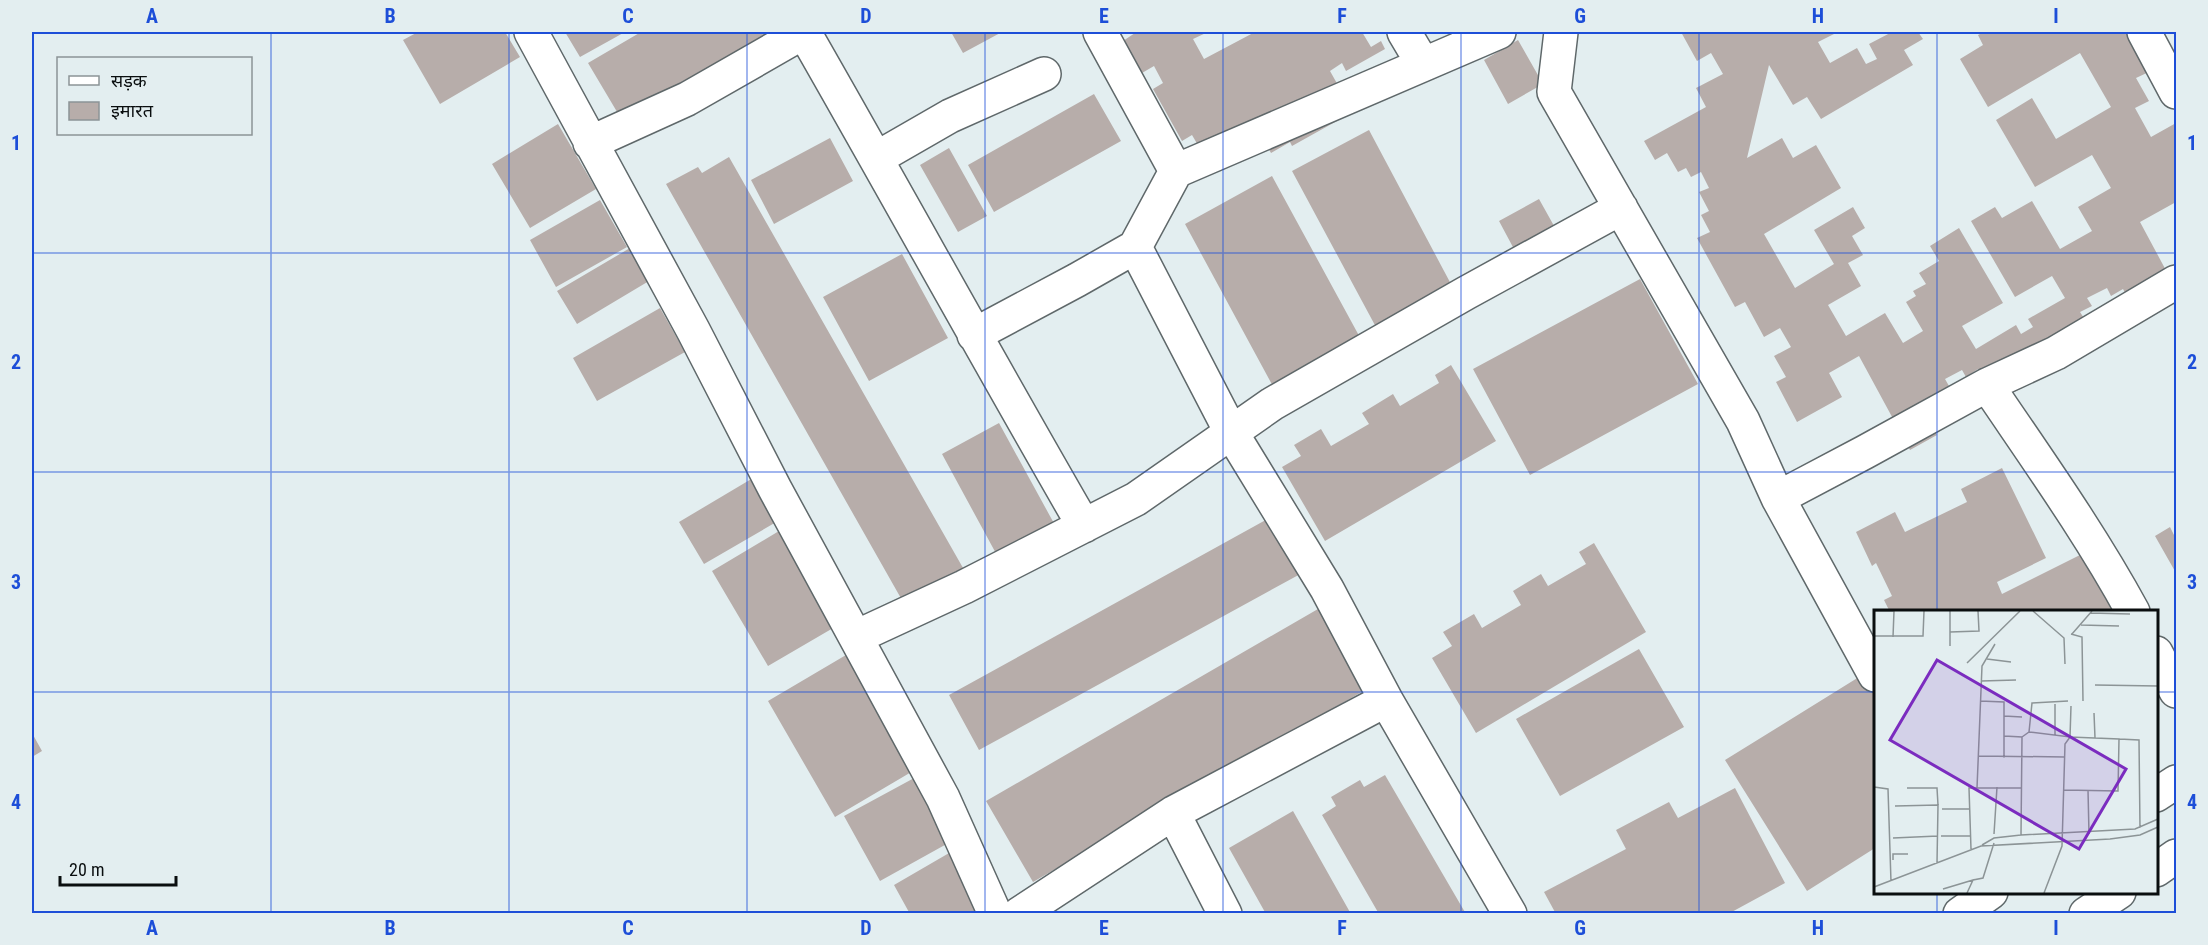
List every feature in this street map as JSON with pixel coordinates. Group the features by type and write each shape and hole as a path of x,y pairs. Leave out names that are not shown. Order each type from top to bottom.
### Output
{"street":[{"path":"531,32 943,798 995,914"},
{"path":"591,143 687,99 804,32 1084,526"},
{"path":"1100,32 1176,171"},
{"path":"1404,32 1423,64"},
{"path":"974,335 1135,247 1176,171 1499,32"},
{"path":"1561,32 1554,92 1743,421 1778,498 1874,673"},
{"path":"2144,32 2176,92"},
{"path":"877,158 950,116 1044,74"},
{"path":"856,638 964,587 1136,499 1272,404 1456,298 1621,208"},
{"path":"1135,247 1231,432 1327,589 1386,700 1510,914"},
{"path":"1778,498 1987,385 2056,353 2176,282"},
{"path":"1987,385 2055,485 2132,610"},
{"path":"2157,654 2176,691"},
{"path":"1019,914 1173,813 1386,700"},
{"path":"2157,794 2176,782"},
{"path":"1173,813 1225,914"},
{"path":"2157,869 2176,856"},
{"path":"1960,914 1989,894"},
{"path":"1993,894 2004,914"},
{"path":"2086,914 2116,894"}],"building":[{"path":"418,32 505,32 520,57 440,104 403,40"},
{"path":"565,32 625,32 580,57"},
{"path":"641,32 798,32 629,132 588,63"},
{"path":"951,32 1002,32 963,53"},
{"path":"1134,32 1208,32 1193,39 1204,59 1255,32 1362,32 1371,47 1381,41 1385,49 1346,71 1342,63 1330,71 1353,112 1292,146 1290,142 1271,153 1254,122 1202,152 1192,135 1182,141 1153,89 1163,83 1154,66 1142,73 1123,41"},
{"path":"1681,32 1838,32 1818,42 1830,63 1857,48 1866,64 1877,59 1869,44 1892,32 1918,32 1923,39 1904,50 1913,65 1821,119 1807,97 1793,105 1769,65 1747,158 1782,138 1793,158 1816,145 1841,188 1764,234 1795,288 1834,264 1814,230 1853,207 1865,228 1852,236 1863,255 1848,263 1861,286 1828,305 1846,336 1885,313 1903,343 1923,331 1906,302 1916,296 1913,291 1926,284 1919,273 1939,261 1930,246 1959,228 2003,303 1962,326 1976,349 2016,325 2021,334 2033,327 2028,319 2065,298 2052,276 2015,297 1971,221 1995,207 2002,218 2032,201 2060,249 2092,231 2078,207 2111,188 2092,155 2035,187 1996,120 2032,98 2056,139 2111,107 2080,53 1988,107 1960,59 1983,45 1978,35 1984,32 2129,32 2151,71 2136,78 2149,101 2135,108 2151,137 2176,123 2176,202 2140,222 2176,289 2129,300 2123,289 2111,296 2107,288 2087,298 2092,306 2080,312 2087,323 2021,376 2026,386 2012,393 1985,382 1978,369 1966,377 1962,370 1945,379 1949,386 1936,393 1943,406 1926,415 1937,435 1910,450 1859,356 1829,373 1842,397 1797,422 1776,382 1786,377 1774,356 1791,347 1780,328 1764,337 1745,302 1735,307 1697,238 1710,232 1701,215 1709,211 1699,192 1709,188 1701,172 1691,177 1686,168 1678,172 1667,153 1655,160 1644,141 1706,107 1696,88 1723,74 1711,53 1697,61"},
{"path":"1518,40 1543,84 1508,104 1484,60"},
{"path":"1094,94 1121,141 994,212 968,165"},
{"path":"558,124 596,189 530,228 492,164"},
{"path":"1369,130 1460,301 1384,342 1292,171"},
{"path":"830,138 853,181 774,224 751,180"},
{"path":"949,148 987,216 958,232 920,165"},
{"path":"729,157 975,589 915,623 666,184 698,167 702,173"},
{"path":"1272,176 1369,354 1281,401 1185,224"},
{"path":"1539,199 1563,242 1522,264 1499,221"},
{"path":"600,200 627,247 556,287 530,240"},
{"path":"630,248 649,281 577,324 557,291"},
{"path":"902,254 948,338 869,381 823,297"},
{"path":"1640,279 1698,384 1530,475 1473,369"},
{"path":"660,308 685,352 597,401 573,358"},
{"path":"1451,365 1496,441 1325,541 1282,467 1301,456 1294,445 1321,429 1331,446 1369,424 1362,413 1393,394 1400,406 1439,383 1435,375"},
{"path":"999,423 1062,538 1005,570 942,454"},
{"path":"2002,468 2046,558 1997,582 2002,594 2084,553 2112,610 1889,610 1884,600 1892,596 1876,563 1872,566 1856,532 1895,512 1905,532 1967,502 1961,489"},
{"path":"753,478 778,521 704,564 679,522"},
{"path":"1273,516 1304,572 979,750 949,695"},
{"path":"2170,527 2176,539 2176,573 2155,536"},
{"path":"784,528 840,624 768,666 712,571"},
{"path":"1594,543 1646,632 1476,733 1432,658 1452,646 1443,632 1474,614 1482,628 1521,605 1513,591 1541,574 1548,586 1586,564 1579,552"},
{"path":"1318,609 1365,690 1033,882 986,801"},
{"path":"1639,649 1684,727 1560,796 1516,719"},
{"path":"846,655 913,771 835,817 768,701"},
{"path":"1867,672 1874,684 1874,849 1807,891 1725,760"},
{"path":"32,733 42,751 32,757"},
{"path":"1385,775 1466,914 1379,914 1322,815 1336,806 1331,797 1360,780 1364,787"},
{"path":"916,777 952,841 880,881 844,816"},
{"path":"1735,788 1785,883 1728,914 1556,914 1544,892 1626,849 1616,830 1669,802 1678,818"},
{"path":"1293,811 1351,914 1266,914 1229,848"},
{"path":"956,849 993,914 910,914 894,885"}]}
